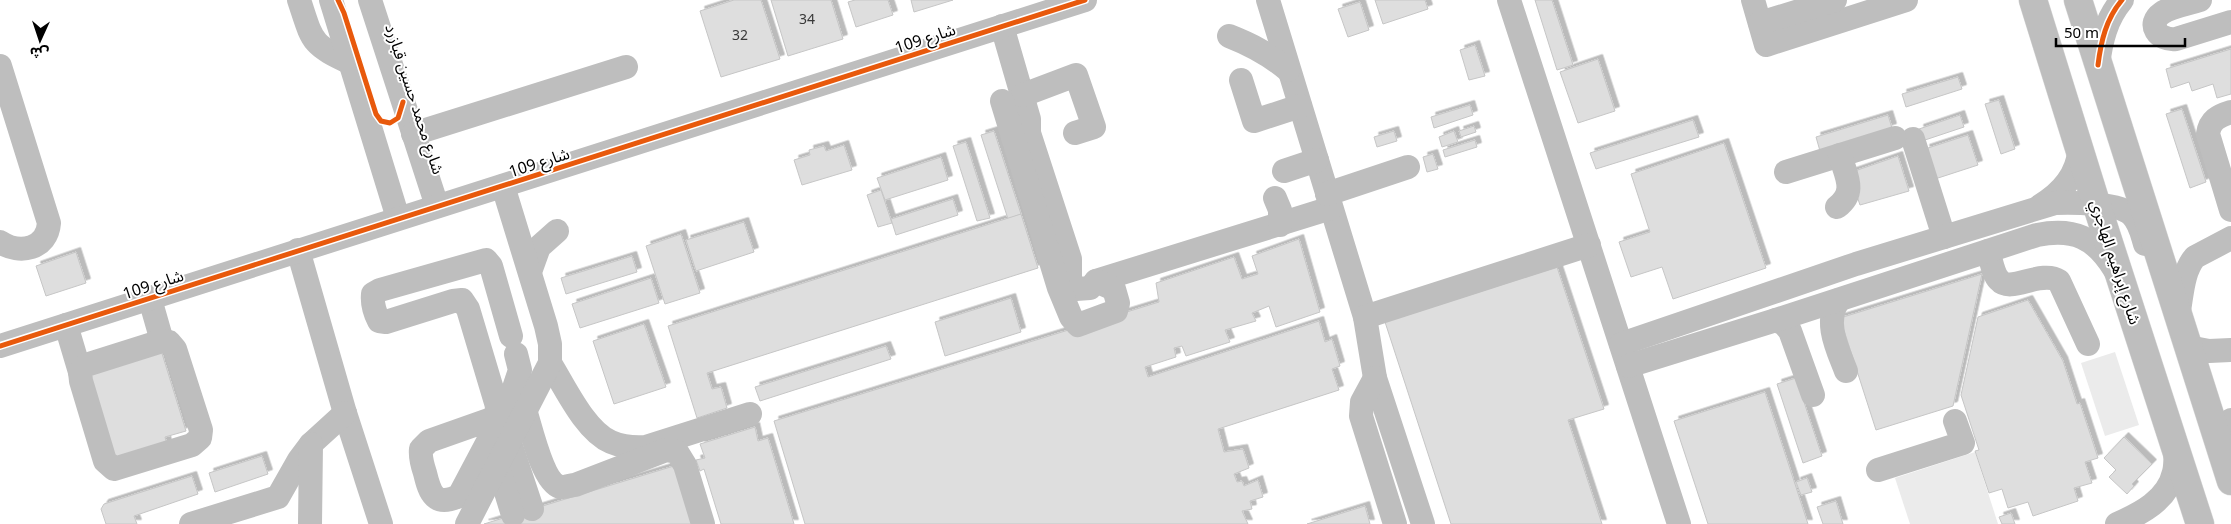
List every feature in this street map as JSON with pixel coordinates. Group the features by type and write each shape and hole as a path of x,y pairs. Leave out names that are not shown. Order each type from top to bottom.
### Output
{"main road":[{"name":"شارع إبراهيم الهاجري","path":"2034,0 2097,206 2200,524"},
{"path":"2078,0 2227,469"}],"street":[{"path":"299,0 310,34 318,46 351,63"},
{"path":"332,0 398,218"},
{"path":"338,0 344,13 376,114 381,121 390,123 398,118 403,102"},
{"name":"شارع محمد حسين قبازرد","path":"370,0 437,206"},
{"name":"شارع 109","path":"0,346 1085,0"},
{"path":"1268,0 1365,317 1375,378 1423,524"},
{"path":"1509,0 1679,524"},
{"path":"1753,0 1766,45 1906,0"},
{"path":"1760,23 1835,0"},
{"path":"2098,65 2100,44 2107,24 2122,0"},
{"path":"2200,0 2164,12 2158,16 2155,23 2156,31 2161,37 2168,40 2231,22"},
{"path":"1002,26 1012,98 1059,288 1071,317 1078,325 1116,311 1118,303 1114,289 1096,281"},
{"path":"1228,36 1252,44 1269,54 1288,70"},
{"path":"0,66 49,223 48,232 38,244 17,250 0,242"},
{"path":"414,134 626,67"},
{"path":"1012,98 1083,73"},
{"path":"1083,73 1106,123"},
{"path":"1075,133 1094,127 1083,73"},
{"path":"1241,80 1254,122 1300,106"},
{"path":"1012,98 1030,119 1029,133 1070,259 1070,284 1076,288 1090,288 1096,281 1280,225 1329,201 1408,167"},
{"path":"2231,112 2215,119 2209,128 2208,134 2231,210"},
{"path":"1786,172 1904,139 1944,237"},
{"path":"2039,207 2069,182 2077,163 2080,148"},
{"path":"1831,158 1850,188 1848,196 1837,207"},
{"path":"1284,171 1317,160"},
{"path":"503,186 530,272 549,345 590,426 610,442 628,448 646,448 750,414"},
{"path":"1275,198 1280,210 1280,225"},
{"path":"1621,344 1818,276 2039,207 2081,202 2123,209 2136,219 2159,284 2178,316"},
{"path":"530,272 539,247 557,230"},
{"path":"1628,366 1839,300 2037,235 2057,232 2075,234 2094,243 2109,260 2121,280"},
{"path":"2178,316 2187,271 2192,261 2231,238"},
{"path":"1365,317 1589,245"},
{"path":"298,250 345,413 381,524"},
{"path":"1988,251 1997,278 2003,284 2044,277 2059,281 2088,344"},
{"path":"486,260 491,266 520,370 512,394 497,417 497,406 481,354 468,309 462,300 453,301 386,322 379,321 376,316 372,300 373,294 380,290 486,260"},
{"path":"150,299 162,342"},
{"path":"1776,320 1784,324 1790,331 1811,389 1813,372 1824,366 1836,366 1848,377 1833,336 1833,307 1839,300"},
{"path":"66,325 103,457 110,467 118,469 192,445 198,441 201,430 176,349 169,342 162,342 86,365 80,372"},
{"path":"481,354 514,345 549,345"},
{"path":"467,524 526,413 549,345"},
{"path":"2188,347 2209,351 2231,350"},
{"path":"1375,378 1362,402 1361,416 1395,524"},
{"path":"191,524 278,497 299,460 311,444 345,413"},
{"path":"526,413 545,472 551,481 560,487 575,485 666,450 678,452 685,465 703,524"},
{"path":"2227,469 2231,420"},
{"path":"1878,470 1963,443 1955,421"},
{"path":"498,466 522,512 510,443"},
{"path":"311,444 356,445"},
{"path":"310,524 311,444"},
{"path":"2117,524 2142,513 2155,503 2174,474 2176,448"}],"shaded area":[{"path":"2115,352 2139,425 2105,436 2081,363"},
{"path":"1975,452 1998,524 1910,524 1895,478"}],"building":[{"path":"734,0 761,0 780,59 721,77 700,11"},
{"path":"771,0 831,0 843,39 788,56"},
{"path":"855,0 888,0 893,15 856,27 848,2"},
{"path":"911,0 953,0 914,12"},
{"path":"1375,0 1425,0 1428,9 1383,24"},
{"path":"1535,0 1552,0 1573,65 1557,70"},
{"path":"1360,2 1369,30 1348,37 1338,9"},
{"path":"1475,45 1485,76 1469,80 1460,50"},
{"path":"2231,49 2231,94 2217,98 2213,84 2192,91 2189,82 2171,88 2166,69"},
{"path":"1598,59 1615,111 1578,123 1560,72"},
{"path":"1958,77 1962,89 1906,107 1902,94"},
{"path":"1999,100 2015,149 2001,154 1985,104"},
{"path":"1470,105 1473,115 1434,128 1431,117"},
{"path":"2182,109 2206,182 2190,188 2166,114"},
{"path":"1888,115 1892,128 1820,151 1816,137"},
{"path":"1960,115 1964,127 1922,141 1919,129"},
{"path":"1693,120 1699,137 1596,169 1590,153"},
{"path":"1474,126 1476,132 1461,137 1459,131"},
{"path":"994,131 1021,214 1008,219 981,135"},
{"path":"1394,131 1397,141 1377,147 1374,137"},
{"path":"1454,131 1458,142 1442,147 1439,137"},
{"path":"1968,135 1978,165 1935,179 1925,149"},
{"path":"1475,140 1477,147 1445,157 1443,150"},
{"path":"966,142 990,218 977,221 953,146"},
{"path":"1724,143 1766,268 1673,299 1662,267 1631,277 1619,242 1650,232 1631,174"},
{"path":"844,145 852,170 802,185 794,160 810,155 809,150 824,146 826,151"},
{"path":"1433,154 1438,169 1427,172 1423,157"},
{"path":"1898,156 1909,191 1860,205 1849,173"},
{"path":"941,157 948,180 885,200 877,178"},
{"path":"881,190 892,223 878,227 867,195"},
{"path":"953,199 958,215 896,235 891,219"},
{"path":"1021,214 1038,268 707,373 712,389 721,387 727,408 697,418 668,326"},
{"path":"744,222 754,252 696,271 686,240"},
{"path":"681,234 700,293 665,304 646,246"},
{"path":"1299,239 1320,312 1276,327 1269,306 1252,313 1256,321 1225,330 1230,342 1186,356 1182,346 1174,348 1176,357 1145,367 1148,377 1319,321 1325,342 1332,339 1340,366 1332,369 1339,390 1218,429 1224,452 1243,449 1249,468 1234,474 1237,482 1242,481 1244,486 1258,480 1263,497 1250,501 1252,509 1242,511 1248,524 805,524 774,421 1159,302 1156,283 1234,257 1242,279 1258,274 1252,256"},
{"path":"76,252 86,283 46,296 36,266"},
{"path":"632,256 637,272 566,294 561,278"},
{"path":"1557,267 1604,409 1568,420 1602,524 1451,524 1385,322"},
{"path":"1982,274 1953,406 1876,430 1840,318"},
{"path":"651,278 659,303 580,328 572,304"},
{"path":"1011,298 1021,332 945,356 935,322"},
{"path":"2028,300 2063,361 2077,404 2080,403 2098,458 2085,462 2092,483 2074,488 2078,501 2033,516 2028,502 2008,508 2002,489 1989,493 1975,451 1979,450 1961,395 1978,317"},
{"path":"644,324 666,387 614,404 593,341"},
{"path":"886,346 891,359 760,401 755,387"},
{"path":"160,347 186,431 165,437 168,448 116,464 88,370"},
{"path":"1796,378 1822,456 1803,463 1777,384"},
{"path":"1765,392 1808,524 1708,524 1674,421"},
{"path":"755,427 758,441 768,438 794,524 721,524 704,469 700,471 696,460 705,458 700,444"},
{"path":"2124,437 2152,464 2132,484 2134,486 2127,494 2109,477 2116,470 2104,458"},
{"path":"262,456 268,474 215,492 209,473"},
{"path":"677,465 695,524 484,524 513,515"},
{"path":"192,476 198,494 134,516 137,524 106,524 101,509 104,504"},
{"path":"1807,478 1812,492 1801,495 1796,482"},
{"path":"1836,501 1843,524 1823,524 1817,507"},
{"path":"1365,506 1370,524 1307,524"},
{"path":"2011,513 2015,524 2002,524 1999,517"}],"cycle path":[{"path":"338,0 344,13 376,114 381,121 390,123 398,118 403,102"},
{"path":"0,346 1085,0"},
{"path":"2098,65 2105,31 2116,7 2122,0"}]}
